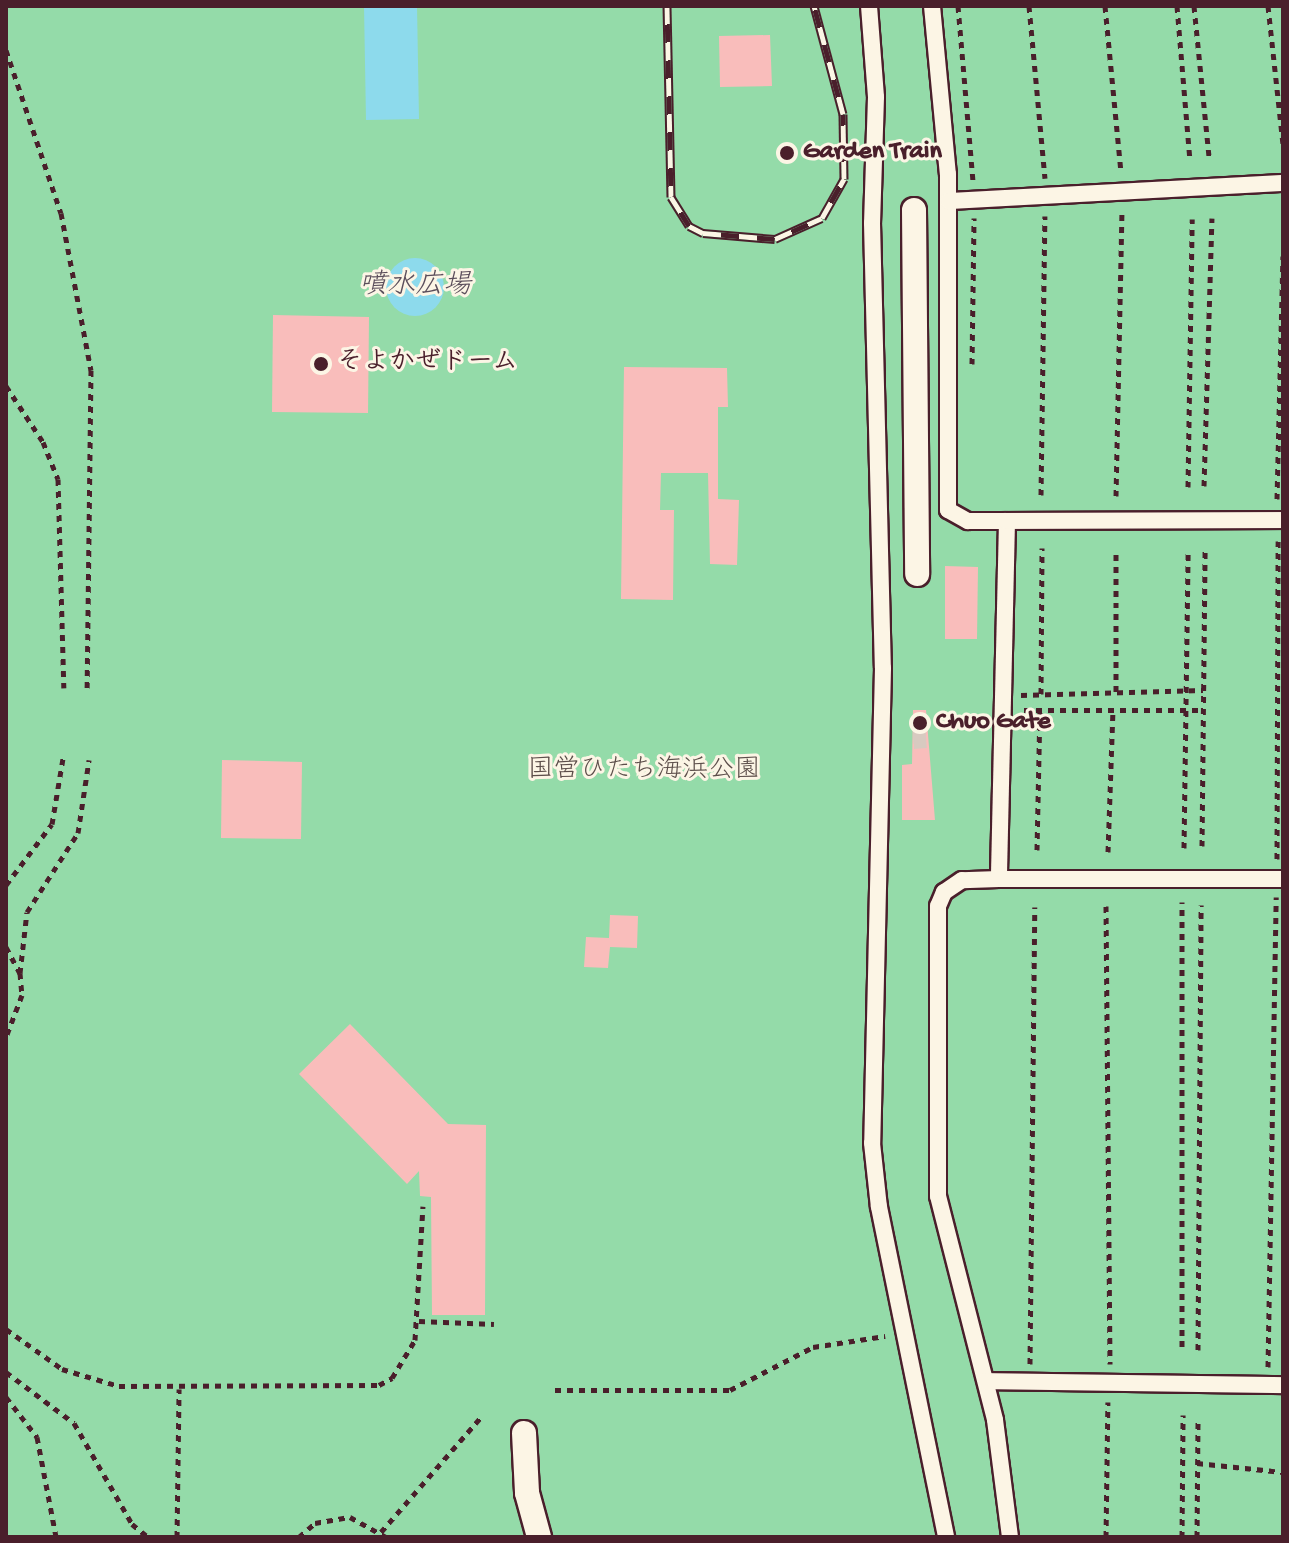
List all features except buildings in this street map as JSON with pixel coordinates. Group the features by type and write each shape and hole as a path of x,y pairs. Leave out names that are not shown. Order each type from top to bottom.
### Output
{"street":[{"path":"914,210 917,574"},
{"path":"524,1433 527,1493 539,1537"}],"lane":[{"path":"869,6 876,97 872,223 883,652 872,1143 879,1207 907,1332 946,1537"},
{"path":"932,6 949,201 948,510 968,521 1280,520"},
{"path":"949,201 1283,183"},
{"path":"999,879 1007,521"},
{"path":"1010,1537 986,1381 938,1196 938,906 944,892 962,880 1281,881"},
{"path":"986,1381 1276,1385"}],"path":[{"path":"1029,6 1045,196 1041,495"},
{"path":"1105,6 1122,192 1116,496"},
{"path":"1177,6 1190,160"},
{"path":"1194,6 1209,157"},
{"path":"1268,6 1283,143"},
{"path":"6,50 61,213 91,370 87,688"},
{"path":"1204,486 1212,218"},
{"path":"1188,487 1192,219"},
{"path":"1276,1385 1283,256"},
{"path":"6,386 43,442 58,479 64,688"},
{"path":"1041,694 1042,548"},
{"path":"1184,848 1188,549"},
{"path":"1202,846 1205,549"},
{"path":"1116,551 1116,692"},
{"path":"1015,695 1203,690"},
{"path":"1015,710 1203,710"},
{"path":"1037,850 1040,710"},
{"path":"1108,852 1113,710"},
{"path":"6,885 52,824 63,758"},
{"path":"6,1037 18,1016 27,912 78,833 89,760"},
{"path":"1182,902 1182,1347"},
{"path":"1198,1350 1201,905"},
{"path":"1106,906 1109,1382 1106,1537"},
{"path":"1030,1381 1035,907"},
{"path":"6,947 20,973"},
{"path":"6,1329 31,1351 81,1376 179,1389 379,1385 400,1368 419,1321 423,1206"},
{"path":"419,1321 494,1324"},
{"path":"555,1390 730,1390 813,1347 907,1332"},
{"path":"6,1372 74,1423 132,1524 148,1537"},
{"path":"177,1537 179,1389"},
{"path":"6,1397 37,1437 56,1537"},
{"path":"1182,1537 1183,1415"},
{"path":"299,1537 332,1518 367,1522 384,1534 480,1418"},
{"path":"1197,1537 1198,1418"},
{"path":"1197,1463 1283,1472"}],"green space":[{"name":"国営ひたち海浜公園","path":"6,6 1283,6 1283,1537 6,1537"}],"water":[{"path":"364,6 417,6 419,119 366,120"},
{"name":"噴水広場","path":"415,258 436,266 444,287 436,308 415,316 394,308 386,287 394,266"}],"tunnel":[{"path":"913,737 926,736"}],"railway":[{"path":"667,6 671,197 689,226 703,233 775,239 822,218 844,179 843,114 814,6"}],"place":[{"name":"Garden Train","path":"787,153"},
{"name":"そよかぜドーム","path":"321,364"},
{"name":"Chuo Gate","path":"920,723"}]}
